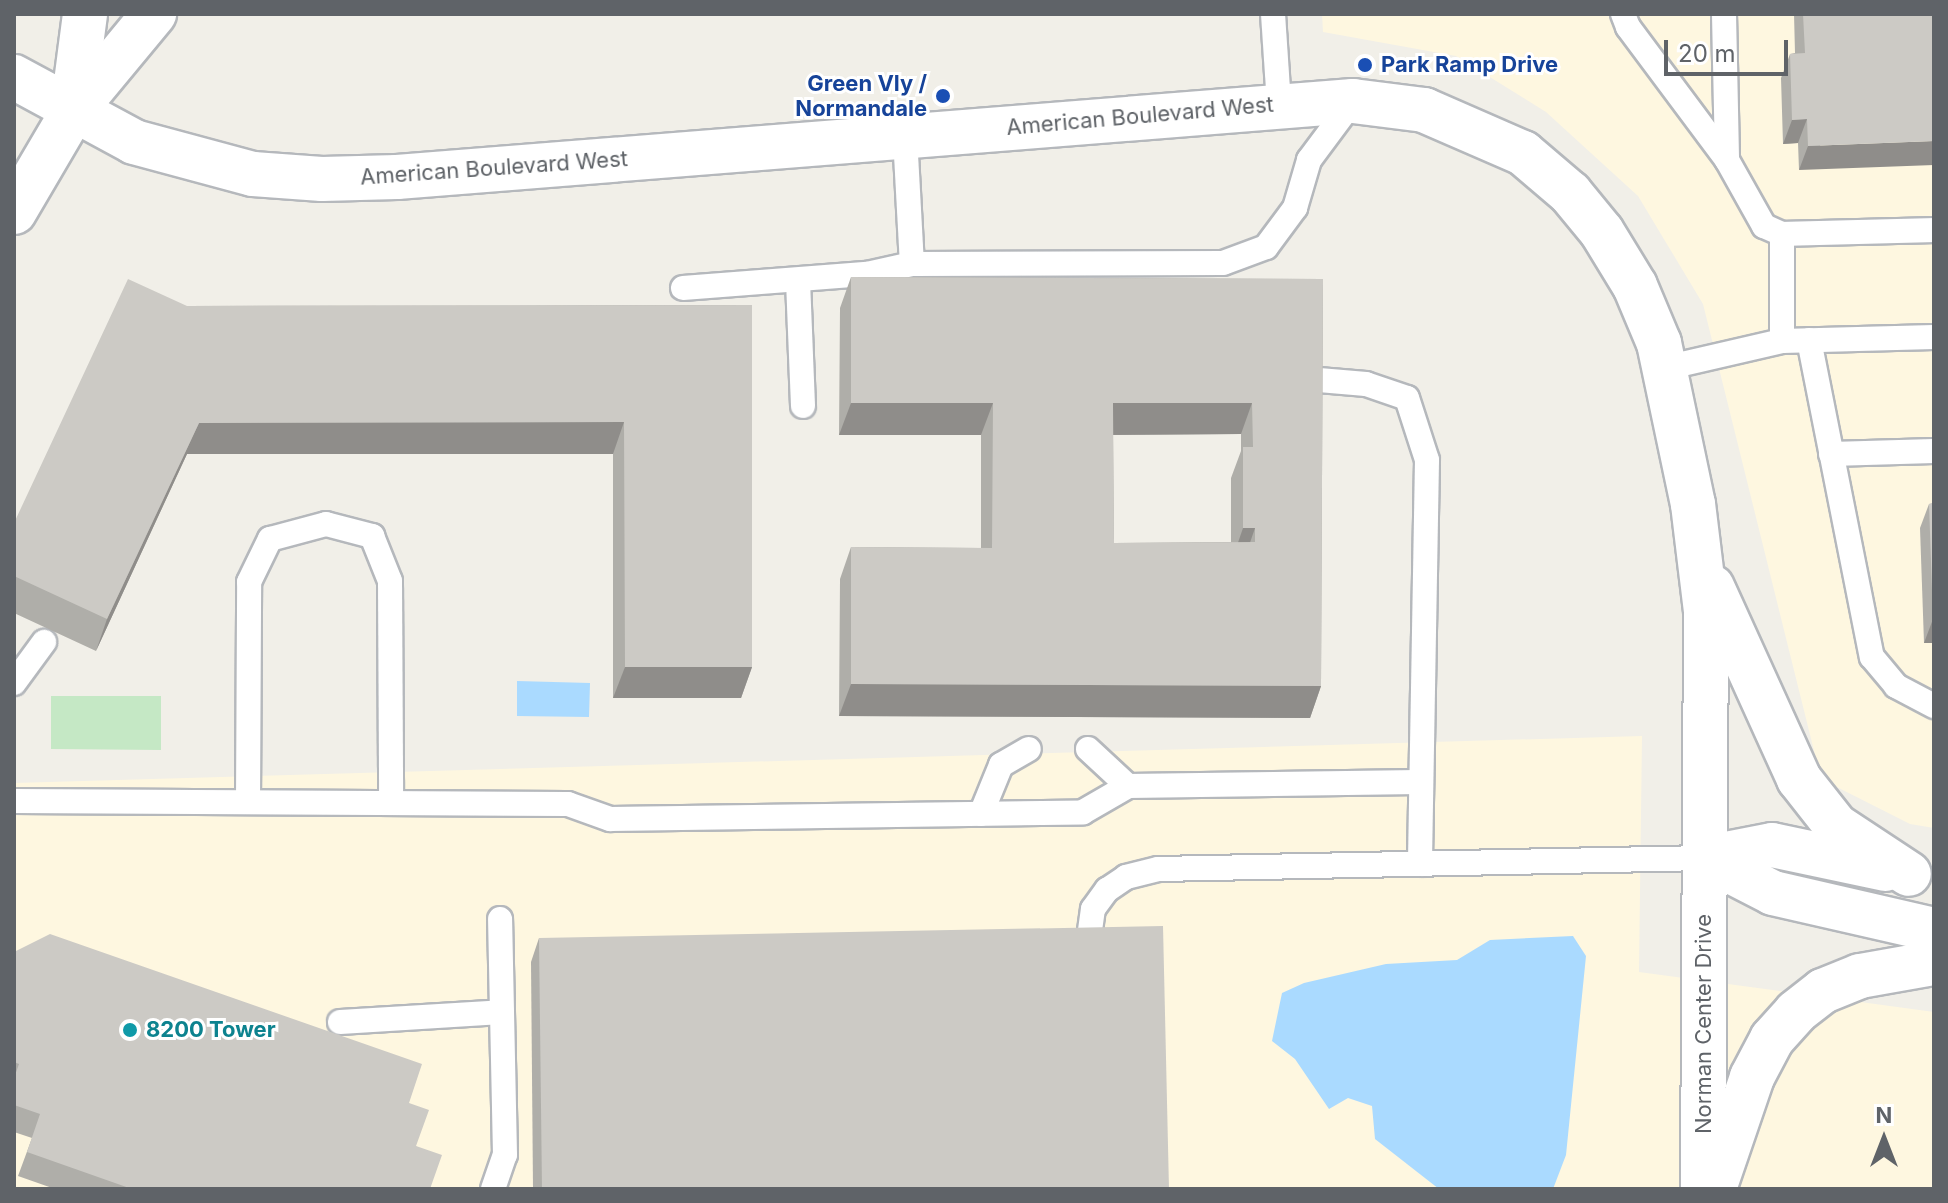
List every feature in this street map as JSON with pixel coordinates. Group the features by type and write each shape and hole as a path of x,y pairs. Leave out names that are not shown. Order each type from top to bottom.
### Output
{"street":[{"path":"72,113 85,14"},
{"path":"14,212 72,113 154,14"},
{"name":"American Boulevard West","path":"14,77 72,113 134,142 195,162 253,174 322,179 397,177 1353,101 1424,110 1472,128 1523,153 1570,193 1602,232 1635,286 1665,368 1701,563 1705,858"},
{"path":"1701,563 1799,779 1836,826 1921,877"},
{"path":"1705,858 1772,845 1921,877"},
{"path":"1705,858 1773,893 1934,930"},
{"name":"Norman Center Drive","path":"1703,1189 1705,858"},
{"path":"1714,1189 1752,1077 1772,1039 1796,1012 1823,991 1860,976 1934,963"}],"lane":[{"path":"1273,14 1279,105"},
{"path":"1623,14 1628,27 1727,160 1764,226 1782,234 1934,230"},
{"path":"1724,14 1727,160"},
{"path":"683,288 798,281 912,264 1223,263 1266,247 1295,208 1309,160 1353,101"},
{"path":"905,136 912,264"},
{"path":"1782,234 1782,341"},
{"path":"798,281 803,406"},
{"path":"1665,368 1782,341 1934,337"},
{"path":"1809,340 1872,657 1896,686 1934,706"},
{"path":"1319,380 1366,384 1407,398 1427,460 1419,782 1420,864"},
{"path":"1831,454 1934,451"},
{"path":"248,802 249,582 270,539 326,524 372,536 390,581 391,803"},
{"path":"14,683 44,642"},
{"path":"981,814 1001,765 1029,749"},
{"path":"1088,749 1128,786"},
{"path":"14,801 568,804 610,819 981,814 1083,812 1128,786 1419,782"},
{"path":"1087,952 1093,909 1107,890 1126,877 1158,869 1705,858"},
{"path":"493,1189 505,1155 500,919"},
{"path":"340,1022 502,1012"}],"shaded area":[{"path":"1322,14 1934,14 1934,828 1910,824 1821,779 1703,304 1638,196 1546,112 1456,56 1323,32"},
{"path":"1642,736 1639,972 1934,1012 1934,1189 14,1189 14,783"}],"green space":[{"path":"51,696 161,696 161,750 51,749"}],"water":[{"path":"517,681 590,683 589,717 517,716"},
{"path":"1573,936 1586,956 1566,1155 1553,1189 1439,1189 1375,1139 1372,1106 1348,1098 1329,1109 1295,1059 1272,1041 1282,993 1304,983 1386,964 1457,960 1490,940"}],"building":[{"path":"1803,14 1934,14 1934,141 1808,146 1807,119 1792,120 1790,54 1805,53"},
{"path":"851,277 1323,279 1321,686 851,684 851,547 992,548 993,403 851,403","holes":["1113,403 1252,403 1253,447 1243,447 1243,528 1255,528 1255,542 1114,543"]},
{"path":"128,279 187,306 752,305 752,667 625,667 624,422 199,423 107,619 14,576 14,523"},
{"path":"1934,503 1934,619 1933,619 1929,504"},
{"path":"1163,926 1169,1189 542,1189 539,938"},
{"name":"8200 Tower","path":"50,934 422,1064 409,1103 429,1110 416,1146 442,1155 430,1189 132,1189 27,1152 40,1114 14,1105 14,1078 19,1064 14,1062 14,952"}],"place":[{"name":"Park Ramp Drive","path":"1365,65"},
{"name":"Green Vly / Normandale","path":"943,96"},
{"name":"8200 Tower","path":"130,1030"}]}
